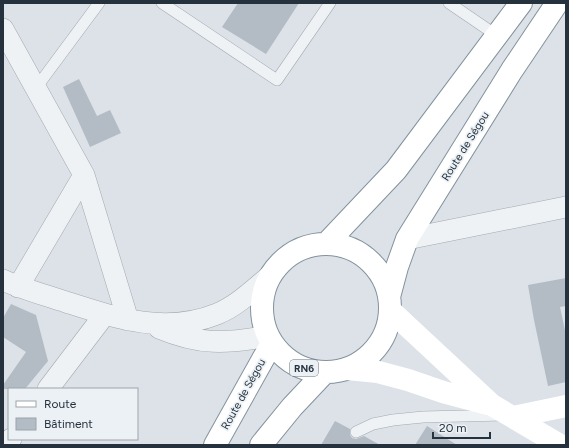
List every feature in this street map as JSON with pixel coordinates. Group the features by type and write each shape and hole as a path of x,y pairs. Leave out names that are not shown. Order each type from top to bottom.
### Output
{"main road":[{"path":"326,244 396,170 521,3"},
{"name":"Route de Ségou","path":"390,303 382,276 368,259 348,248 326,244 305,248 285,259 271,275 263,295 262,316 270,340 286,358 304,368 325,372 347,369 369,356 384,335 397,267 408,239 512,70 557,3"},
{"path":"390,303 505,412 560,445 566,444"},
{"name":"Route de Ségou","path":"215,445 270,340"},
{"path":"347,369 378,372 408,380 505,412 566,406"},
{"name":"RN6","path":"261,445 292,407 325,372"}],"street":[{"path":"3,29 84,175 128,320"},
{"path":"84,175 10,284 105,314 151,324 191,339 217,342 270,340"},
{"path":"408,239 566,207"},
{"path":"151,324 194,322 218,313 238,302 271,275"},
{"path":"49,388 105,314"}],"lane":[{"path":"36,88 99,3"},
{"path":"162,3 277,80 330,3"},
{"path":"449,3 496,35"},
{"path":"356,432 373,424 393,420 505,412"}],"building":[{"path":"238,3 299,3 266,54 222,27"},
{"path":"79,79 97,116 110,110 121,133 90,147 63,87"},
{"path":"566,278 566,306 560,307 566,335 566,382 548,386 528,285"},
{"path":"11,304 36,315 48,361 26,388 3,389 3,385 26,352 3,337 3,318"},
{"path":"335,421 350,429 350,435 352,438 356,439 364,436 380,445 321,445"},
{"path":"427,426 457,445 415,445"}]}
